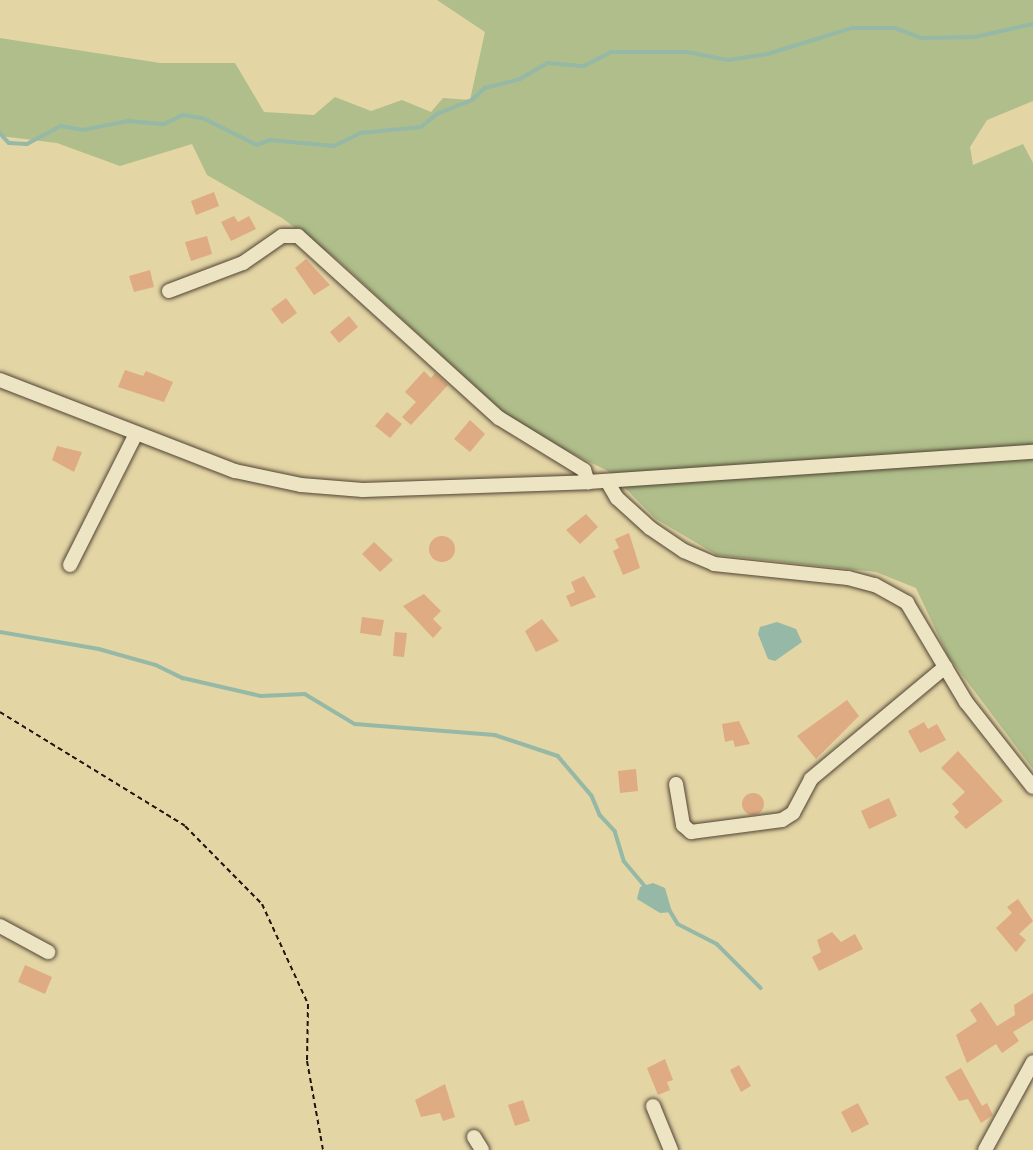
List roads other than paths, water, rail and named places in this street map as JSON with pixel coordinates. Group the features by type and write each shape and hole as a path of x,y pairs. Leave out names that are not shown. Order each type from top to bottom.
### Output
{"street":[{"path":"169,291 243,263 282,236 298,236 499,418 584,470 589,482"},
{"path":"0,380 235,471 301,485 363,490 607,481 1033,452"},
{"path":"71,565 136,434"},
{"path":"607,481 617,498 650,528 684,551 714,564 848,578 894,594 907,603 967,702 1033,787"},
{"path":"676,784 683,825 691,832 782,820 793,813 811,779 945,667"},
{"path":"0,926 48,952"},
{"path":"985,1150 1033,1062"},
{"path":"653,1106 671,1150"},
{"path":"474,1137 482,1150"}],"waterway":[{"path":"0,133 9,143 27,144 61,126 83,130 128,121 164,124 183,115 203,118 257,145 270,140 334,146 361,133 421,127 437,114 472,100 485,88 520,79 548,63 584,66 611,52 687,52 728,60 768,54 852,28 895,28 921,38 975,37 1033,24"},
{"path":"0,632 99,649 156,665 183,678 261,696 305,694 355,724 495,735 558,756 592,796 600,815 615,831 624,861 646,887"},
{"path":"669,909 678,924 717,944 761,988"}]}
